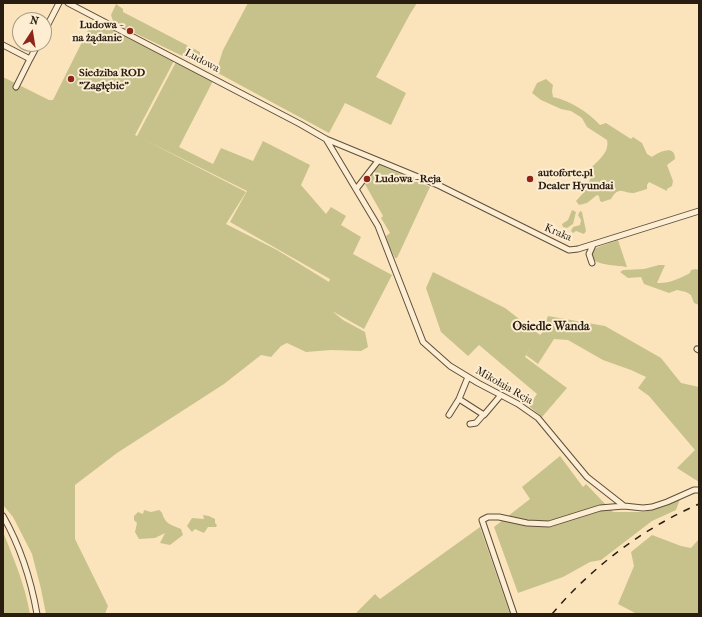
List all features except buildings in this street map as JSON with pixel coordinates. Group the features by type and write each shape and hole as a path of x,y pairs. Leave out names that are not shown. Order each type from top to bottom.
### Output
{"street":[{"path":"52,17 59,3"},
{"name":"Ludowa","path":"68,3 326,139 440,186"},
{"path":"3,45 30,59"},
{"path":"16,87 34,52"},
{"name":"Ludowa","path":"326,139 357,188 378,226 394,265"},
{"path":"357,188 378,161"},
{"name":"Kraka","path":"440,186 568,250 593,245 699,211"},
{"path":"592,262 588,254 593,245"},
{"name":"Mikołaja Reja","path":"394,265 423,342 450,366 518,404 538,418 587,477 624,506"},
{"path":"449,415 459,399 468,377"},
{"path":"470,424 476,423 482,415 486,414 501,395"},
{"path":"459,399 482,415"},
{"path":"514,614 482,520 488,517 499,517 549,524 600,508 624,506 643,508 652,507 694,490 699,490"},
{"path":"3,516 19,550 29,579 37,614"}],"shaded area":[{"path":"248,3 417,3 376,77 406,93 391,125 345,103 329,133 216,72 223,50"},
{"path":"116,4 123,9 123,12 200,52 200,60 195,62 116,24 111,15"},
{"path":"93,20 174,61 135,135 137,136 176,62 213,81 179,147 213,164 221,148 253,161 263,141 310,165 301,185 326,214 331,207 346,216 341,225 361,237 353,254 392,275 364,329 332,311 343,320 365,332 368,347 361,351 331,350 306,352 287,343 281,346 271,357 261,355 224,384 117,453 75,485 75,539 108,606 105,614 46,614 32,554 13,517 3,505 3,77 49,100 53,100","holes":["143,139 247,191 230,222 330,279 329,282 277,250 226,224 246,192"]},
{"path":"546,79 553,85 553,97 566,101 579,108 600,125 606,123 631,139 633,137 642,143 647,154 652,157 662,151 670,150 674,154 675,159 667,165 673,181 672,186 667,189 667,191 649,182 647,189 634,193 619,191 614,194 611,199 602,202 597,195 587,203 579,205 576,201 585,191 592,175 589,170 605,153 607,149 607,140 587,127 582,118 571,111 561,109 541,100 532,93 537,83"},
{"path":"380,165 430,187 397,258 395,258 389,246 386,236 390,233 381,218 383,216 365,184 372,173 379,178 381,176 373,171"},
{"path":"572,210 576,212 573,224 567,228 563,227 562,224 568,220"},
{"path":"580,211 582,212 586,231 584,234 576,231 573,233 571,231 573,227 580,225 581,220 578,215"},
{"path":"618,240 627,267 602,264 593,259 591,255 593,249"},
{"path":"665,265 657,283 666,283 683,277 690,273 691,270 699,270 699,305 694,303 691,295 686,292 677,290 669,293 644,284 641,277 628,278 620,272 623,270 644,269"},
{"path":"433,272 505,308 540,335 548,316 605,326 661,358 681,383 699,387 699,482 677,468 695,450 649,396 638,388 646,377 603,360 568,340 554,339 538,364 526,355 525,357 567,388 542,417 529,406 537,394 479,345 468,356 441,332 426,288"},
{"path":"560,456 583,487 586,484 613,512 644,512 667,505 680,499 676,510 652,521 601,560 590,562 563,577 518,593 494,527 530,499 522,487"},
{"path":"144,510 151,512 159,510 167,522 181,529 183,535 170,545 160,543 165,533 155,538 139,539 135,532 137,523 134,520 134,516 138,512 143,514"},
{"path":"203,515 215,519 215,523 217,525 216,527 208,527 204,533 195,529 192,532 187,526 192,518 204,519"},
{"path":"480,527 510,614 355,614 375,594 380,599"},
{"path":"3,532 22,582 30,614 3,614"},
{"path":"652,535 681,546 691,548 699,539 698,614 637,614 618,604 634,566 631,552"}],"railway":[{"path":"552,614 584,580 619,551 658,525 699,504"}],"place":[{"name":"Ludowa - na żądanie","path":"130,31"},
{"name":"Siedziba ROD \"Zagłębie\"","path":"71,79"},
{"name":"Ludowa - Reja","path":"367,179"},
{"name":"autoforte.pl Dealer Hyundai","path":"530,179"}],"district":[{"name":"Osiedle Wanda","path":"551,327"}]}
